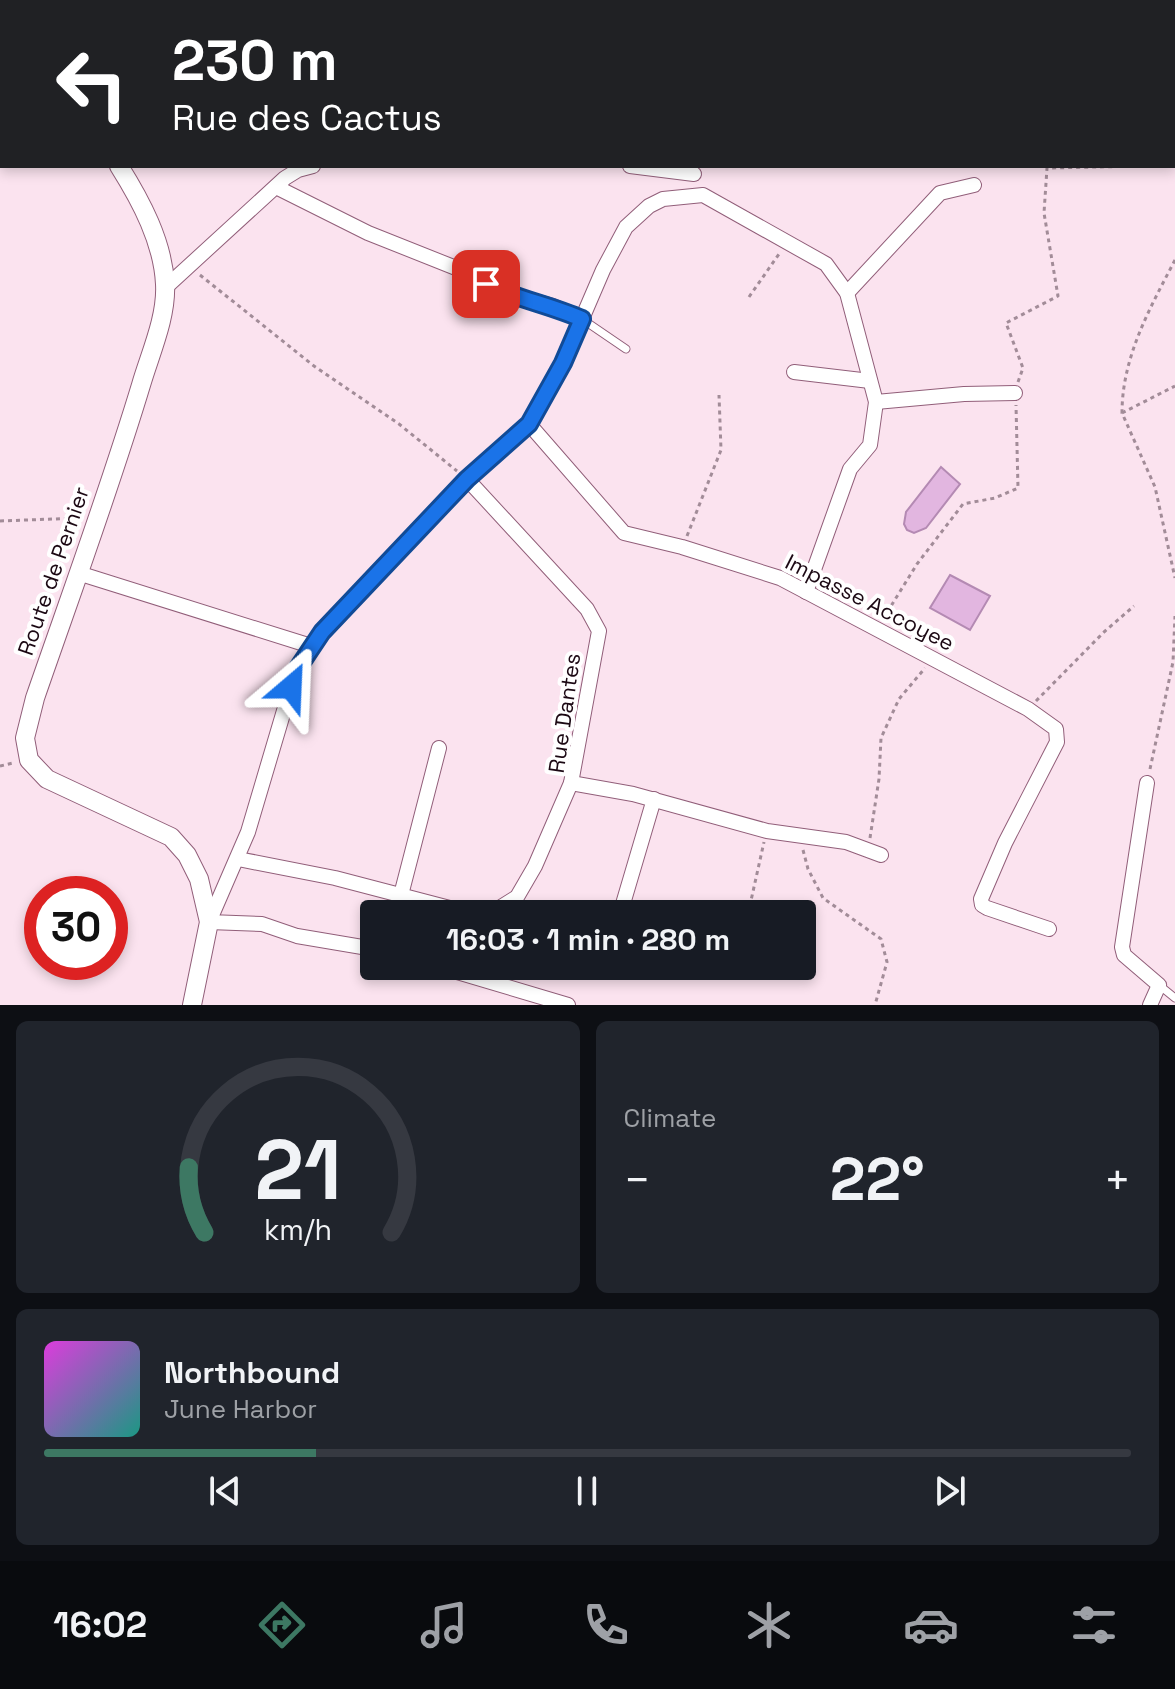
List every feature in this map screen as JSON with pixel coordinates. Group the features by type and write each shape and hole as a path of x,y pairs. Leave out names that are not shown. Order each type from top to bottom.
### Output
{"street":[{"name":"Route de Pernier","path":"120,168 133,187 156,238 166,287 160,320 35,698 25,738 29,760 47,779 171,837 187,855 199,879 209,922 192,1005"},
{"path":"166,287 276,187 306,168"},
{"path":"662,168 693,170 703,195"},
{"path":"847,293 940,193 974,185"},
{"path":"276,187 368,233 456,268 505,293 553,306 582,319"},
{"path":"360,947 297,936 262,924 209,922 238,859 298,668 311,646 467,479 529,424 563,363 626,227 649,206 663,199 703,195 826,264 847,293 876,402 870,445 850,469 806,592"},
{"path":"794,372 870,381"},
{"path":"876,402 1015,393"},
{"name":"Impasse Accoyee","path":"529,424 624,533 682,547 780,578 1028,709 1056,729 1057,742 1005,843 981,899 982,905 1049,929"},
{"name":"Rue Dantes","path":"467,479 587,609 599,631 571,783 654,799 767,831 846,842 881,855"},
{"path":"78,573 311,646"},
{"path":"401,895 439,748"},
{"path":"238,859 335,878 465,912 493,912 517,897 535,866 571,783"},
{"path":"1147,783 1122,947 1124,955 1159,985 1150,1005"},
{"path":"624,900 654,799"},
{"path":"484,980 568,1005"}],"lane":[{"path":"582,319 626,349"},
{"path":"1159,985 1175,998"}],"path":[{"path":"876,629 917,564 963,504 995,498 1018,488 1015,393 1023,368 1006,323 1058,296 1044,213 1047,168"},
{"path":"749,297 788,241"},
{"path":"1175,260 1137,334 1122,399 1122,413 1155,487 1175,578"},
{"path":"188,266 314,366 399,424 467,479"},
{"path":"1122,413 1175,386"},
{"path":"682,547 721,450 719,395"},
{"path":"0,521 97,518"},
{"path":"1028,709 1134,606"},
{"path":"1147,783 1173,662 1175,616"},
{"path":"865,849 870,839 879,779 881,738 899,699 931,658"},
{"path":"751,900 767,831"},
{"path":"798,835 808,869 823,898 881,939 887,962 875,1005"}],"building":[{"path":"941,467 960,484 926,528 914,533 907,530 904,524 906,512"},
{"path":"950,575 990,596 970,630 930,608"}],"route":[{"path":"291,687 298,668 322,632 467,479 529,424 563,363 582,319 486,284"}]}
